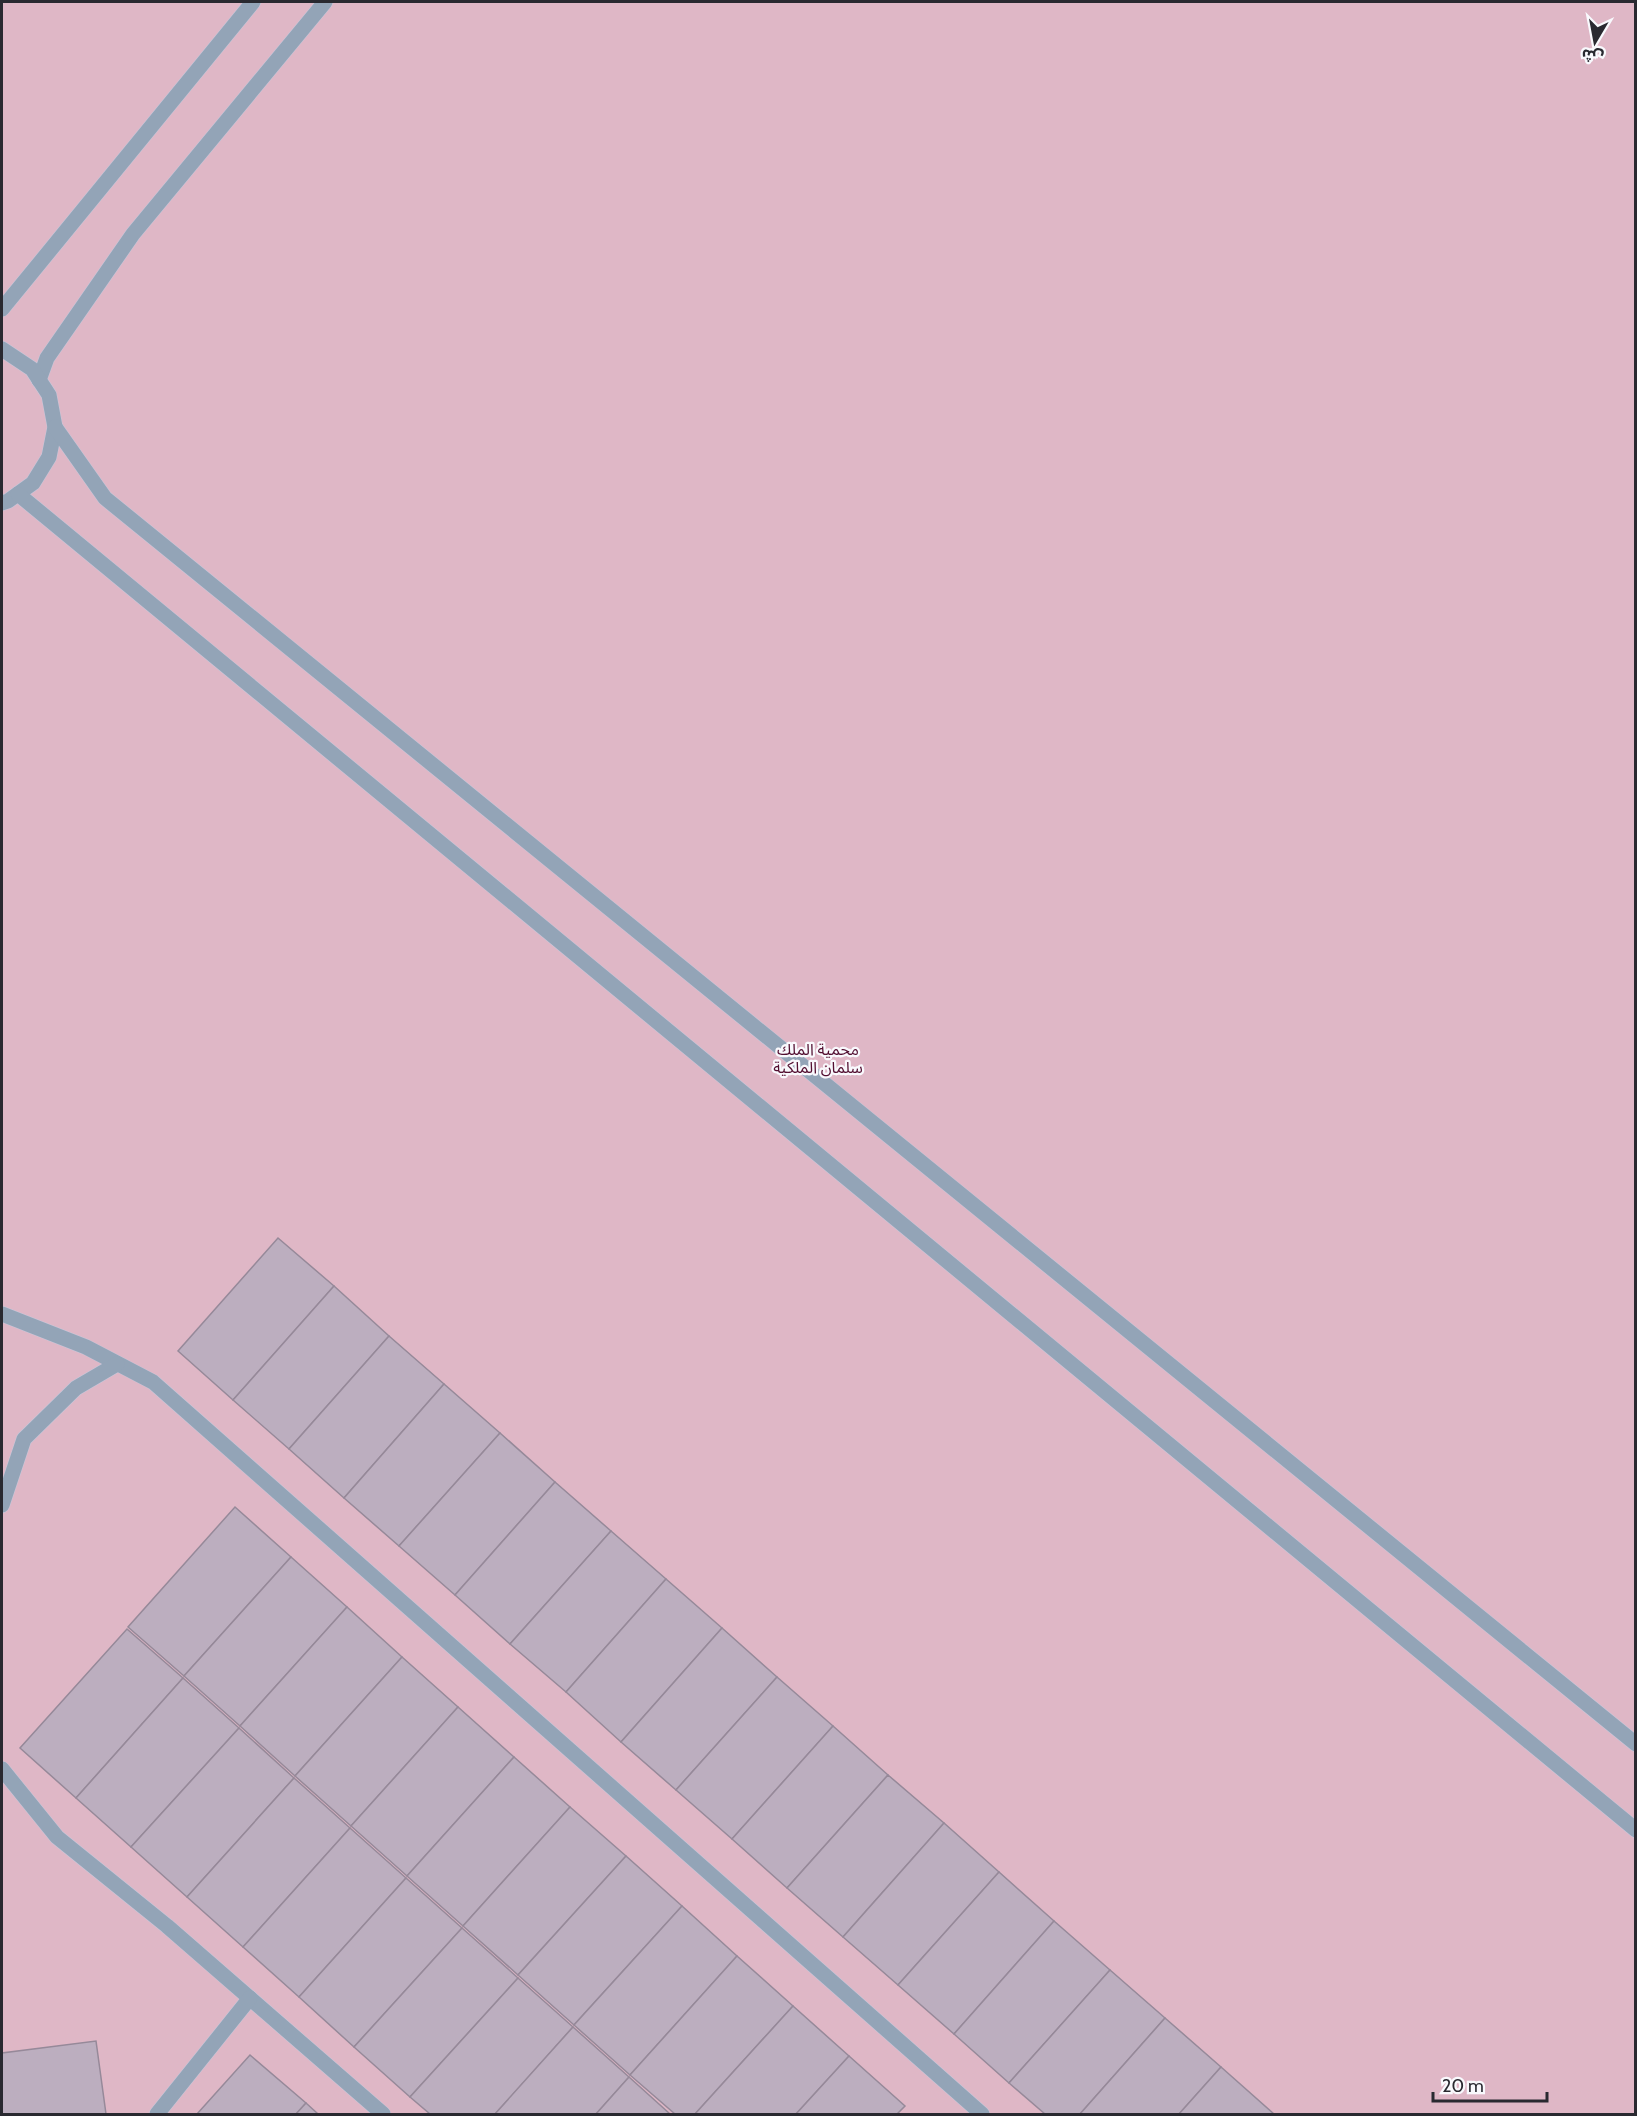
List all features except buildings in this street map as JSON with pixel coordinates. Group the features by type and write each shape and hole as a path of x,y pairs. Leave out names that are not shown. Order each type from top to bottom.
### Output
{"street":[{"path":"2,309 253,2"},
{"path":"39,380 47,358 132,234 325,2"},
{"path":"2,349 32,369 49,395 55,427 50,457 33,483 2,503"},
{"path":"55,427 105,498 1635,1744"},
{"path":"18,494 1635,1830"},
{"path":"2,1314 86,1347 153,1382 982,2115"},
{"path":"2,1505 24,1439 76,1388 117,1364"},
{"path":"2,1769 57,1837 167,1926 383,2115"},
{"path":"157,2115 250,1998"}],"green space":[{"name":"محمية الملك سلمان الملكية","path":"2,2 1635,2 1635,2114 2,2114"}]}
